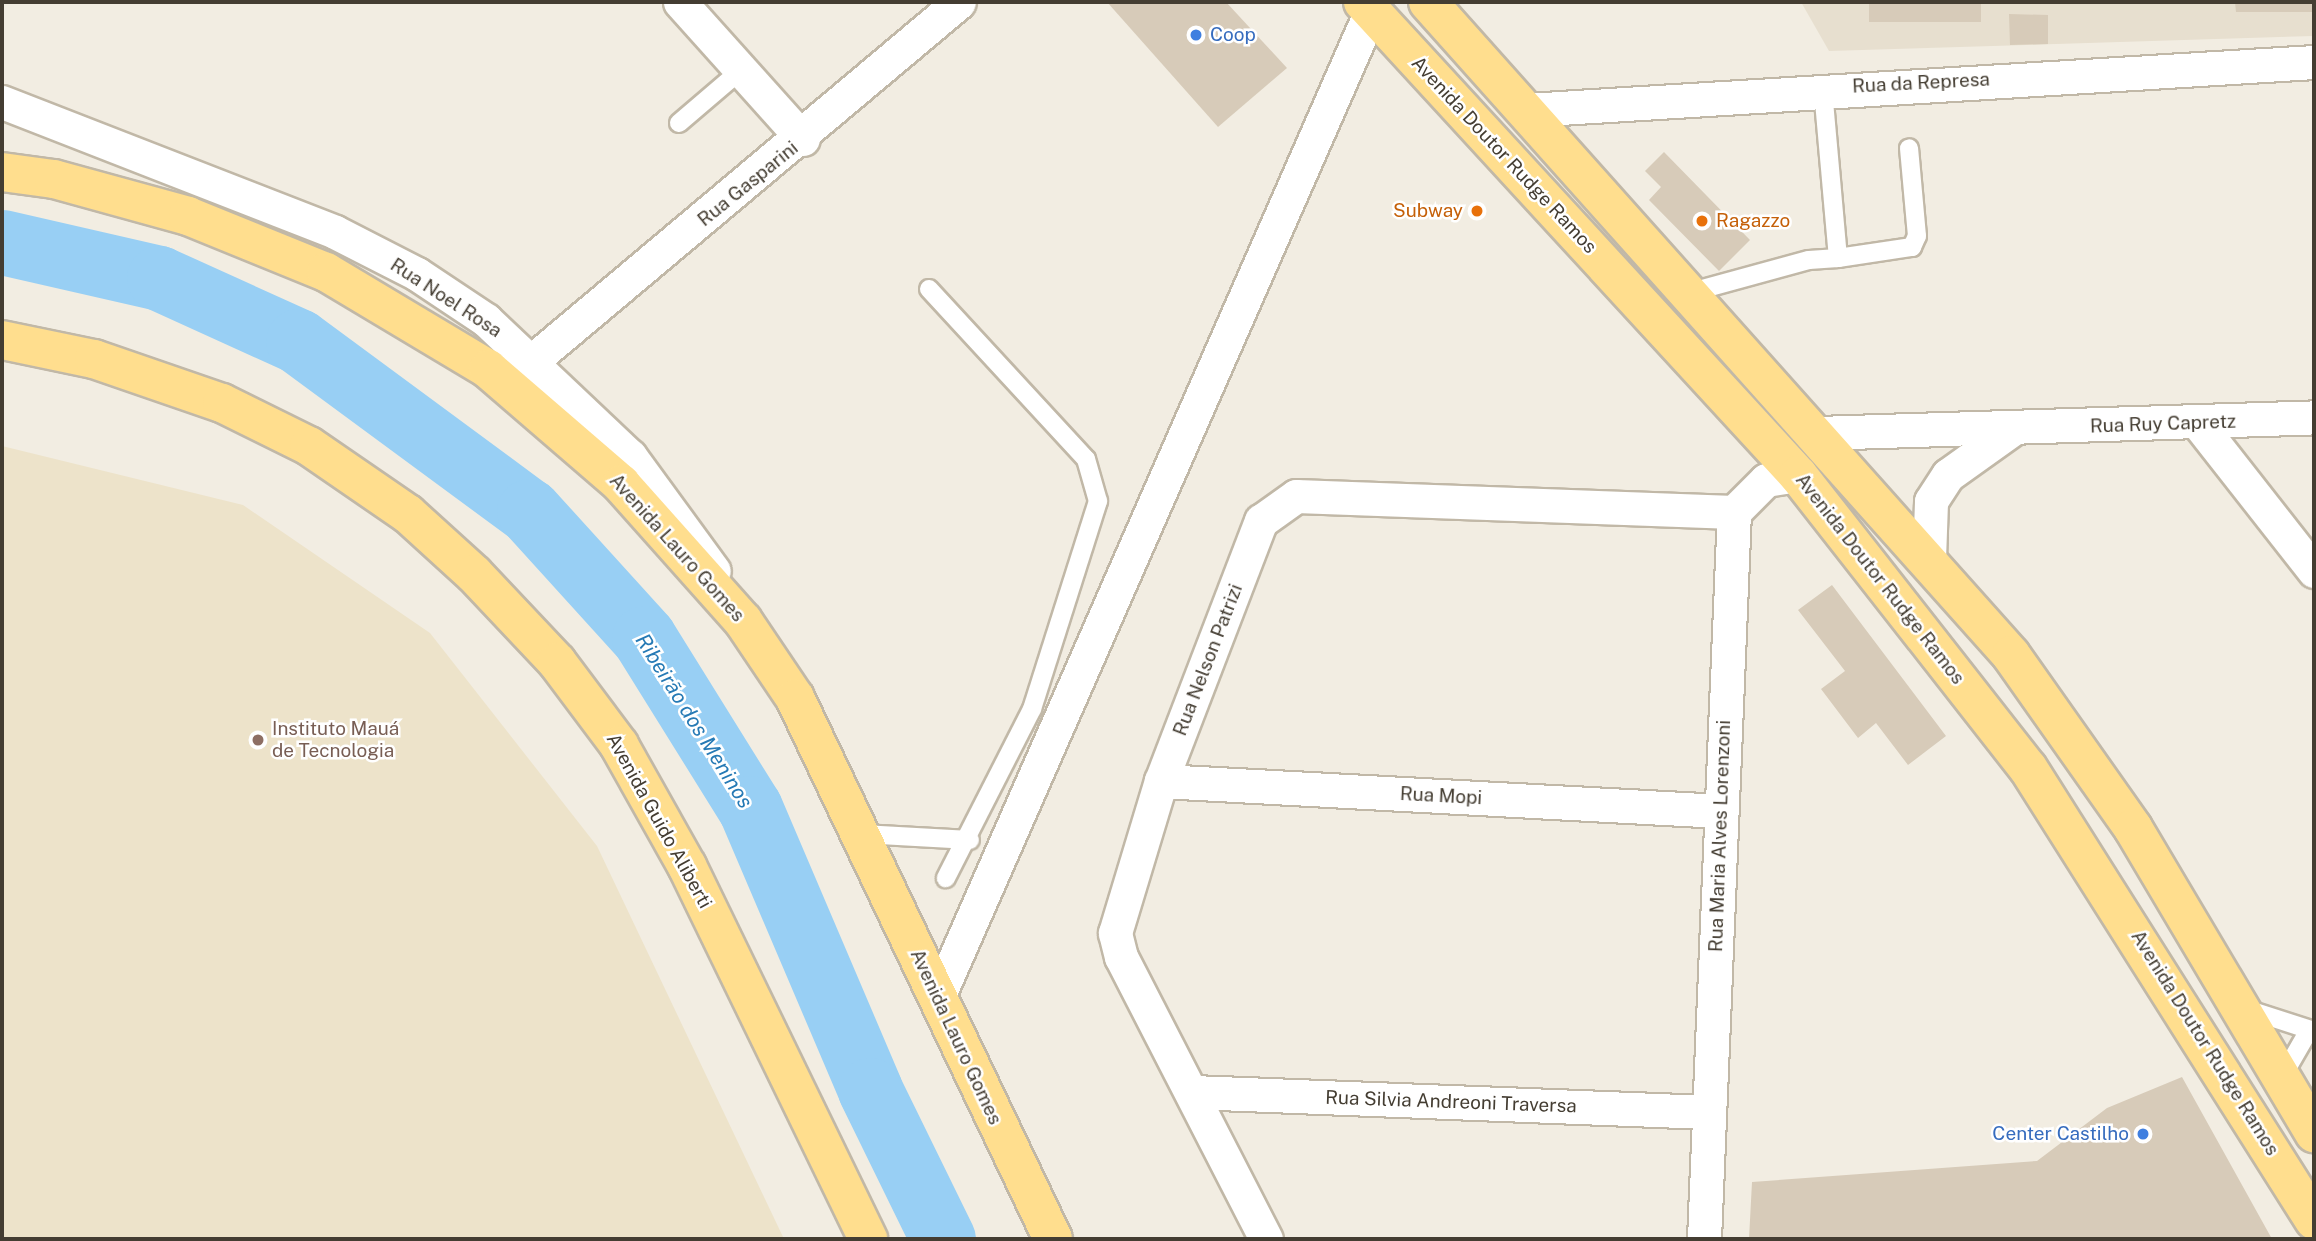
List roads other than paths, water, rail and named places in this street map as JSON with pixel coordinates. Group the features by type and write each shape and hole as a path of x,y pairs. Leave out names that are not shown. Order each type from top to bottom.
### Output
{"main road":[{"path":"1428,2 1929,559 2078,743 2314,1133"},
{"name":"Avenida Doutor Rudge Ramos","path":"1367,6 1798,475 2028,768 2314,1220"},
{"name":"Avenida Lauro Gomes","path":"2,172 77,184 188,216 327,272 392,308 488,369 565,432 621,484 743,621 795,698 1053,1239"},
{"name":"Avenida Guido Aliberti","path":"2,340 94,359 272,428 408,514 474,574 556,663 619,745 687,866 869,1239"}],"street":[{"path":"680,2 803,139"},
{"name":"Rua Gasparini","path":"533,360 803,139 959,2"},
{"path":"937,997 1367,6"},
{"name":"Rua da Represa","path":"1527,110 1823,89 2314,61"},
{"name":"Rua Noel Rosa","path":"2,102 335,232 417,274 486,320 533,360 668,502 743,621"},
{"name":"Rua Ruy Capretz","path":"1818,433 2011,430 2314,417"},
{"path":"2198,423 2314,570"},
{"path":"1929,559 1926,528 1937,492 1948,475 2011,430"},
{"path":"1734,512 1766,480 1798,475"},
{"name":"Rua Nelson Patrizi","path":"1266,1239 1121,957 1115,933 1161,781 1261,521 1296,496 1734,512"},
{"name":"Rua Maria Alves Lorenzoni","path":"1704,1239 1734,512"},
{"name":"Rua Mopi","path":"1161,781 1721,811"},
{"name":"Rua Silvia Andreoni Traversa","path":"1192,1092 1709,1112"}],"lane":[{"path":"679,123 741,70"},
{"path":"1823,89 1838,258"},
{"path":"1688,293 1809,260 1912,247 1917,236 1909,148"},
{"path":"929,289 1086,459 1098,500 1032,709 970,840 946,878"},
{"path":"862,834 970,840"},
{"path":"2239,1006 2311,1032 2282,1077"}],"waterway":[{"name":"Ribeirão dos Meninos","path":"2,242 159,278 298,341 529,511 644,638 750,808 870,1090 943,1239"}],"place":[{"name":"Coop","path":"1196,35"},
{"name":"Subway","path":"1477,211"},
{"name":"Ragazzo","path":"1702,221"},
{"name":"Instituto Mauá de Tecnologia","path":"258,740"},
{"name":"Center Castilho","path":"2143,1134"}]}
